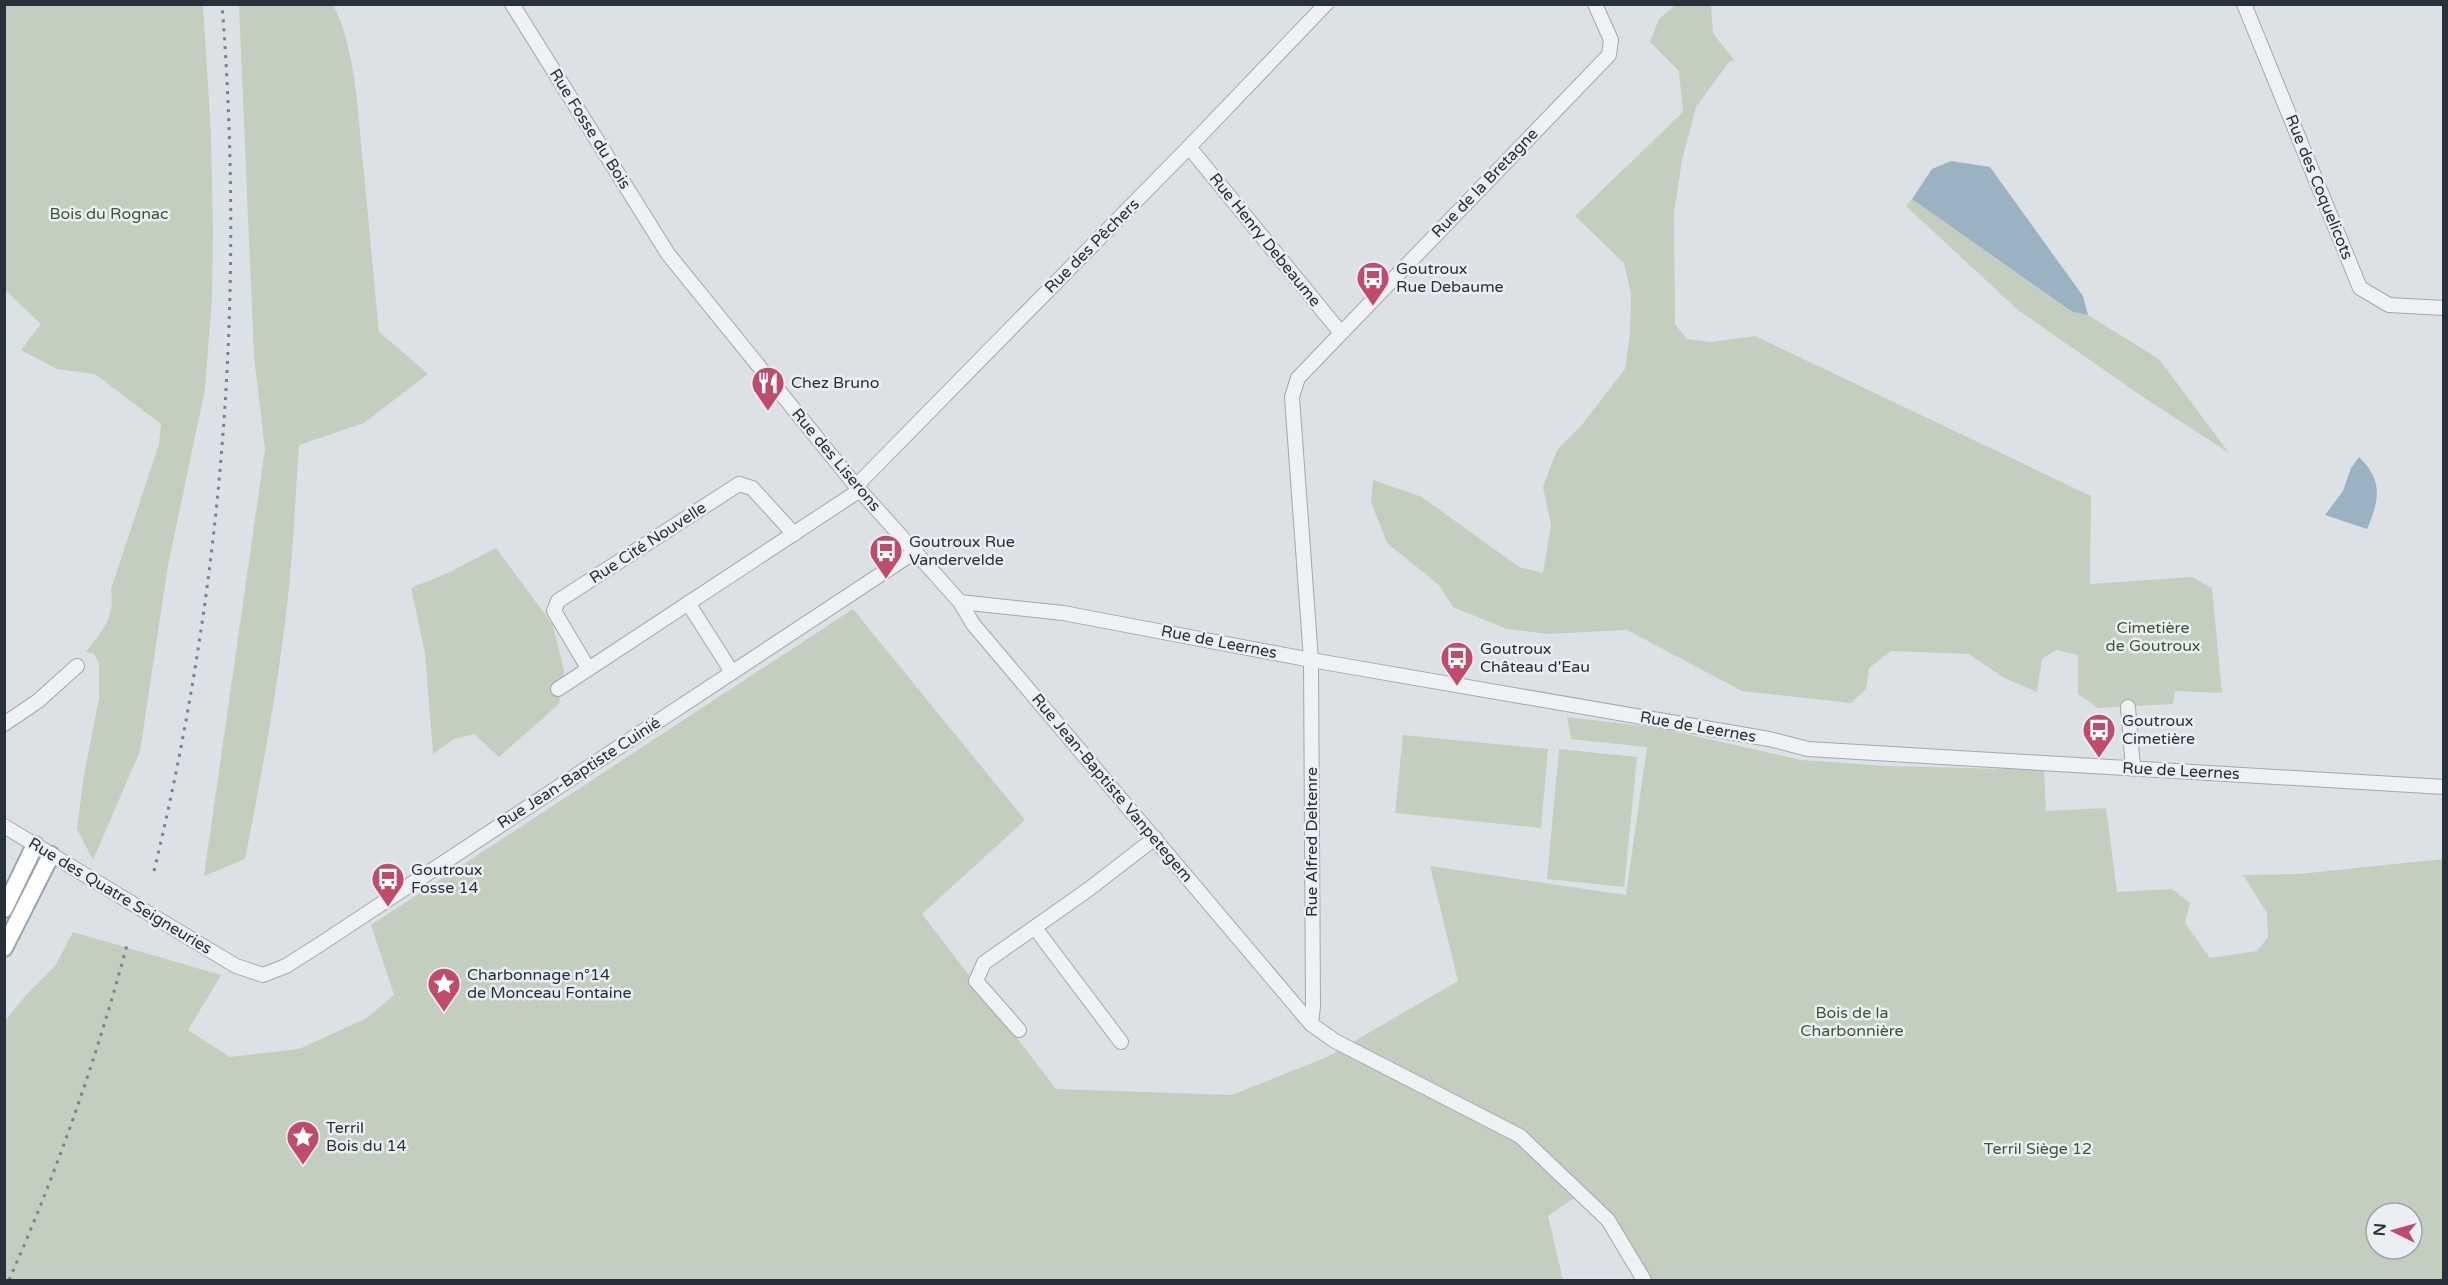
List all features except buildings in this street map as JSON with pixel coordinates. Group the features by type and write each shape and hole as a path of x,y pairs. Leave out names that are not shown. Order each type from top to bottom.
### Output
{"main road":[{"path":"4,909 35,845"},
{"path":"4,948 51,855"}],"street":[{"name":"Rue Fosse du Bois","path":"512,4 668,254"},
{"name":"Rue des Pêchers","path":"858,488 1326,4"},
{"name":"Rue de la Bretagne","path":"1311,660 1292,398 1298,378 1609,55 1611,40 1595,4"},
{"name":"Rue des Coquelicots","path":"2244,4 2361,288 2389,305 2444,308"},
{"name":"Rue Henry Debeaume","path":"1189,147 1341,333"},
{"name":"Rue des Liserons","path":"668,254 858,488 916,551"},
{"name":"Rue Cité Nouvelle","path":"588,668 554,611 558,601 739,484 752,488 794,534"},
{"path":"558,689 794,534 858,488"},
{"name":"Rue Jean-Baptiste Vanpetegem","path":"916,551 960,602 973,624 1311,1024 1335,1041 1520,1136 1608,1220 1644,1281"},
{"name":"Rue Jean-Baptiste Cuinié","path":"236,966 263,975 286,966 916,551"},
{"name":"Rue de Leernes","path":"960,602 1063,613 1311,660 1769,739 1808,749 2444,787"},
{"path":"688,603 732,672"},
{"name":"Rue Alfred Deltenre","path":"1311,660 1313,1006 1311,1024"},
{"path":"4,724 51,690 77,666"},
{"path":"2128,706 2133,768"},
{"name":"Rue des Quatre Seigneuries","path":"4,826 236,966"},
{"path":"1019,1030 976,981 984,963 1089,890 1155,838"},
{"path":"1035,928 1121,1042"}],"green space":[{"name":"Bois du Rognac","path":"4,5 203,5 211,134 213,231 212,298 205,389 168,565 140,751 93,860 77,829 84,775 99,699 99,663 94,654 86,652 109,616 111,589 159,444 161,424 95,374 57,369 21,350 41,324 5,290"},
{"path":"239,5 333,5 346,38 354,77 379,332 428,374 364,423 299,445 282,646 245,859 204,876 265,449 254,357"},
{"name":"Cimetière de Goutroux","path":"1675,5 1711,5 1713,33 1734,60 1729,62 1696,107 1682,160 1674,213 1675,324 1687,339 1711,342 1755,336 2091,496 2090,584 2192,577 2212,588 2222,693 2175,691 2173,704 2098,708 2078,694 2078,655 2056,650 2042,659 2037,692 2004,678 1969,654 1891,651 1869,668 1866,689 1851,703 1742,691 1627,630 1548,634 1507,629 1453,607 1439,585 1387,543 1371,502 1373,480 1422,497 1519,567 1543,573 1551,525 1543,487 1557,450 1581,426 1625,369 1630,332 1631,294 1624,263 1575,216 1683,112 1679,71 1650,42 1659,19"},
{"path":"1912,199 2071,312 2088,315 2159,359 2229,453 2143,397 2018,310 1906,206"},
{"path":"496,548 553,625 564,671 559,704 499,757 474,734 454,739 433,754 425,653 411,588 450,572"},
{"name":"Bois de la Charbonnière","path":"853,609 1025,820 922,914 1056,1089 1232,1095 1327,1057 1458,981 1430,866 1626,895 1647,747 1571,739 1567,717 1659,728 1801,760 1888,766 2044,770 2046,811 2106,808 2117,892 2172,889 2190,903 2185,923 2210,958 2257,951 2268,937 2267,913 2243,875 2299,874 2443,859 2443,1280 1644,1280 1580,1194 1548,1216 1563,1280 5,1280 5,1021 27,994 55,966 73,932 221,975 188,1030 230,1057 299,1049 365,1019 394,995 371,925"},
{"path":"1403,735 1548,749 1541,828 1395,813"},
{"path":"1559,749 1637,757 1624,887 1547,879"}],"water":[{"path":"1951,161 1990,167 2083,296 2088,315 2072,312 1912,199 1932,169"},
{"path":"2359,457 2372,474 2377,492 2367,529 2325,515 2343,491 2351,468"}],"railway":[{"path":"154,871 178,764 197,656 212,548 222,440 229,331 231,223 229,113 222,4"},
{"path":"9,1280 74,1115 127,945"}],"place":[{"name":"Goutroux Rue Debaume","path":"1373,307"},
{"name":"Chez Bruno","path":"768,412"},
{"name":"Goutroux Rue Vandervelde","path":"886,580"},
{"name":"Goutroux Château d'Eau","path":"1457,687"},
{"name":"Goutroux Cimetière","path":"2099,759"},
{"name":"Goutroux Fosse 14","path":"388,908"},
{"name":"Charbonnage n°14 de Monceau Fontaine","path":"444,1013"},
{"name":"Terril Bois du 14","path":"303,1166"}],"park label":[{"name":"Terril Siège 12","path":"2038,1149"}]}
